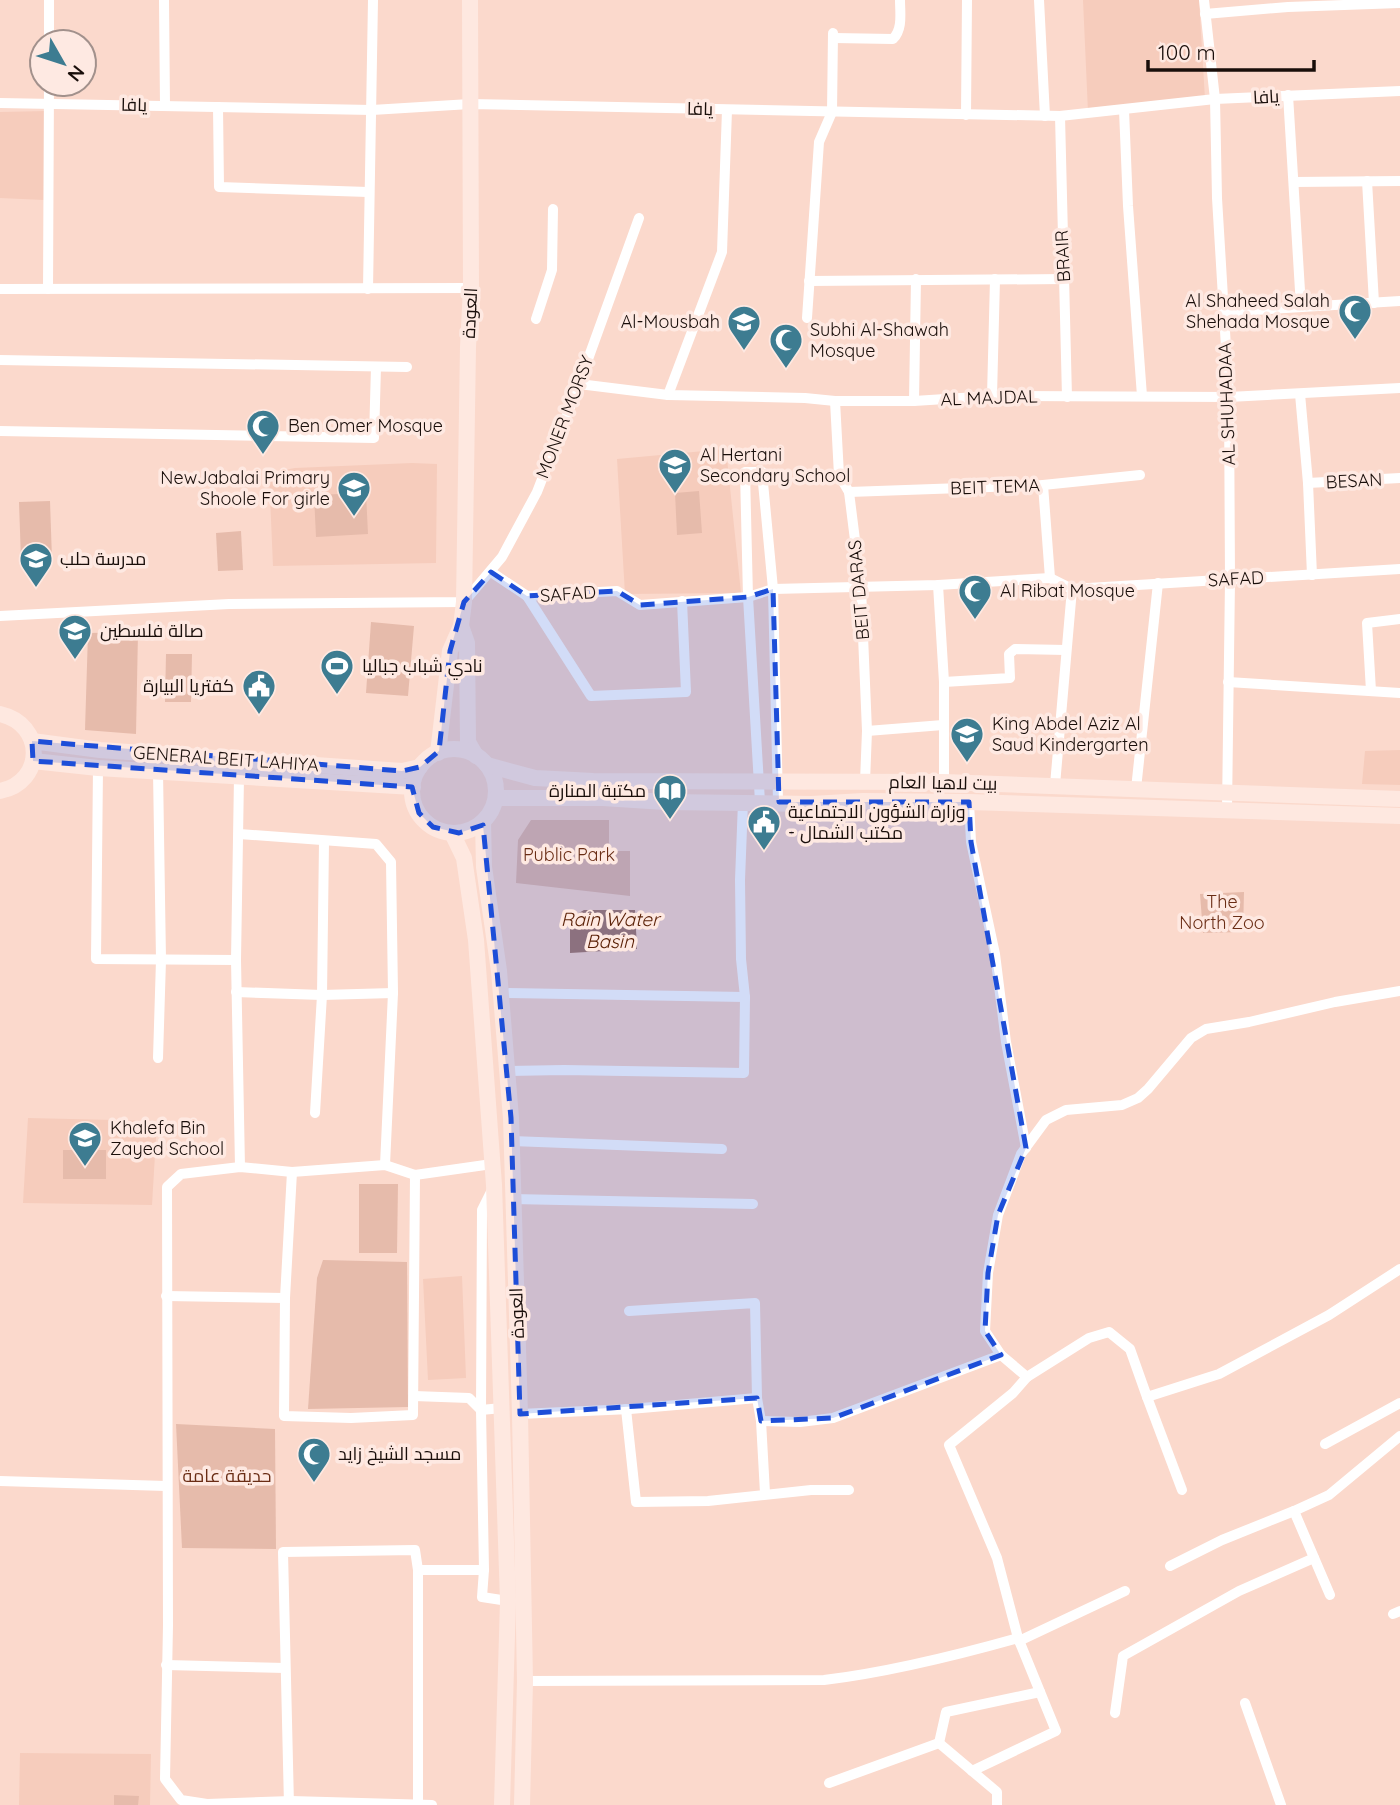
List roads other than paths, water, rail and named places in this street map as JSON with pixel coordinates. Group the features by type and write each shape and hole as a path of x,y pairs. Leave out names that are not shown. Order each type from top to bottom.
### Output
{"main road":[{"name":"العودة","path":"438,753 450,651 461,626 464,602 471,288 470,0"},
{"name":"العودة","path":"461,626 467,643 468,742 482,760"},
{"path":"0,714 20,723 32,741 33,761 20,782 0,791"},
{"name":"GENERAL BEIT LAHIYA","path":"32,741 100,750 402,771 420,767"},
{"path":"456,749 482,760 494,778 496,799 483,822 465,831 452,833 439,830 423,819 414,801 413,788 420,767 428,758 456,749"},
{"name":"بيت لاهيا العام","path":"482,760 535,778 593,781 1055,785 1136,789 1227,801 1400,816"},
{"name":"GENERAL BEIT LAHIYA","path":"33,761 97,768 413,788"},
{"name":"بيت لاهيا العام","path":"496,799 589,798 779,803 1400,799"},
{"name":"العودة","path":"483,822 484,867 501,993 512,1141 525,1681 522,1805"},
{"name":"العودة","path":"452,833 464,858 476,940 494,1185 508,1601 502,1805"}],"street":[{"path":"48,0 49,28"},
{"path":"164,0 164,106"},
{"path":"368,289 373,0"},
{"path":"807,318 819,142 832,112 833,35 893,39 898,34 900,25 900,0"},
{"path":"966,115 967,0"},
{"path":"1039,0 1045,116"},
{"name":"AL SHUHADAA","path":"1204,0 1214,99 1229,397 1227,801"},
{"path":"1205,14 1288,3 1400,3"},
{"name":"يافا","path":"0,103 372,110 470,104 1060,116 1214,99 1400,91"},
{"path":"1288,96 1301,307"},
{"path":"48,289 49,98"},
{"path":"218,107 219,187 369,191"},
{"path":"668,395 722,252 727,110"},
{"path":"1124,110 1142,396"},
{"name":"BRAIR","path":"1060,116 1060,203 1067,397"},
{"path":"1367,181 1374,303"},
{"path":"1294,182 1400,181"},
{"path":"536,319 552,270 553,209"},
{"name":"MONER MORSY","path":"464,602 491,572 516,533 537,492 639,218"},
{"path":"914,401 916,279"},
{"path":"992,396 995,279"},
{"path":"809,281 1064,279"},
{"path":"0,289 471,288"},
{"path":"1223,312 1400,301"},
{"path":"0,360 407,368"},
{"path":"0,431 374,439 376,368"},
{"name":"AL MAJDAL","path":"579,384 668,395 835,401 914,401 992,396 1229,397 1400,388"},
{"path":"1300,394 1312,575"},
{"name":"BEIT DARAS","path":"835,401 839,475 849,492 861,588 867,731 865,782"},
{"path":"508,1071 744,1073 745,997 741,959 740,880 751,802 759,783 748,597 745,472 762,472 773,589 779,803"},
{"name":"BEIT TEMA","path":"849,492 1043,485 1140,475"},
{"name":"BESAN","path":"1308,483 1400,478"},
{"path":"1043,485 1050,578 1072,589 1055,785"},
{"name":"SAFAD","path":"1072,589 1400,569"},
{"name":"SAFAD","path":"491,572 527,596 617,591 640,605 748,597 773,589 938,585 1050,578"},
{"path":"1136,789 1158,583"},
{"path":"938,585 944,682 944,782"},
{"path":"527,596 591,696 686,692 682,601"},
{"path":"0,617 229,604 464,602"},
{"path":"1371,691 1367,623 1400,619"},
{"path":"944,682 1010,678 1009,654 1015,649 1066,650"},
{"path":"1228,682 1400,693"},
{"path":"867,731 943,725"},
{"path":"97,768 96,959 236,960"},
{"path":"158,771 161,960 158,1058"},
{"path":"239,777 236,992 240,1167"},
{"path":"970,802 971,842 995,954 1006,1042 1026,1148"},
{"path":"239,834 376,844 391,863 393,993 385,1165"},
{"path":"315,1113 322,995 324,842"},
{"path":"1027,1377 1001,1355 985,1331 988,1273 998,1215 1021,1154 1046,1120 1066,1110 1122,1104 1138,1098 1191,1038 1206,1029 1400,991"},
{"path":"236,992 322,995 393,993"},
{"path":"501,993 745,997"},
{"path":"512,1141 722,1149"},
{"path":"432,1805 207,1805 181,1800 166,1779 166,1187 181,1174 240,1167 292,1172 385,1165 415,1175 492,1164"},
{"path":"292,1172 285,1298 284,1416 351,1418 413,1415 415,1175"},
{"path":"494,1185 482,1210 482,1597 508,1601"},
{"path":"512,1199 753,1204"},
{"path":"1147,1397 1219,1374 1329,1315 1400,1269"},
{"path":"166,1296 285,1298"},
{"path":"629,1311 755,1303 757,1398 765,1493"},
{"path":"972,1771 1056,1731 1019,1639 997,1558 949,1446 1013,1393 1027,1377 1089,1338 1109,1332 1130,1349 1182,1490"},
{"path":"761,1421 800,1422 832,1418 1001,1355"},
{"path":"414,1396 469,1398 481,1410"},
{"path":"520,1414 626,1409 757,1398"},
{"path":"1325,1444 1400,1403"},
{"path":"481,1410 502,1408"},
{"path":"626,1409 636,1502 708,1501 765,1493 849,1490"},
{"path":"1170,1566 1222,1540 1329,1495 1400,1436"},
{"path":"0,1481 166,1486"},
{"path":"1294,1511 1330,1595"},
{"path":"290,1803 283,1552 415,1550 418,1570 418,1804"},
{"path":"1115,1713 1124,1657 1239,1591 1314,1558"},
{"path":"418,1570 484,1570"},
{"path":"525,1681 824,1680 870,1674 1019,1639 1125,1591"},
{"path":"166,1665 285,1668"},
{"path":"939,1743 946,1712 1040,1692"},
{"path":"1245,1703 1281,1805"},
{"path":"939,1743 997,1792 997,1805"},
{"path":"829,1783 939,1743"}],"water":[{"name":"Rain Water Basin","path":"584,910 635,910 637,949 570,953 570,918"}],"place":[{"name":"Al Shaheed Salah Shehada Mosque","path":"1355,341"},
{"name":"Al-Mousbah","path":"744,352"},
{"name":"Subhi Al-Shawah Mosque","path":"786,370"},
{"name":"Ben Omer Mosque","path":"263,456"},
{"name":"Al Hertani Secondary School","path":"675,495"},
{"name":"NewJabalai Primary Shoole For girle","path":"354,518"},
{"name":"مدرسة حلب","path":"36,589"},
{"name":"Al Ribat Mosque","path":"975,621"},
{"name":"صالة فلسطين","path":"75,661"},
{"name":"نادي شباب جباليا","path":"337,696"},
{"name":"كفتريا البيارة","path":"259,716"},
{"name":"King Abdel Aziz Al Saud Kindergarten","path":"967,764"},
{"name":"مكتبة المنارة","path":"670,821"},
{"name":"وزارة الشؤون الاجتماعية - مكتب الشمال","path":"764,852"},
{"name":"Khalefa Bin Zayed School","path":"85,1168"},
{"name":"مسجد الشيخ زايد","path":"314,1484"}],"park label":[{"name":"Public Park","path":"569,855"},
{"name":"The North Zoo","path":"1222,912"},
{"name":"حديقة عامة","path":"227,1476"}]}
